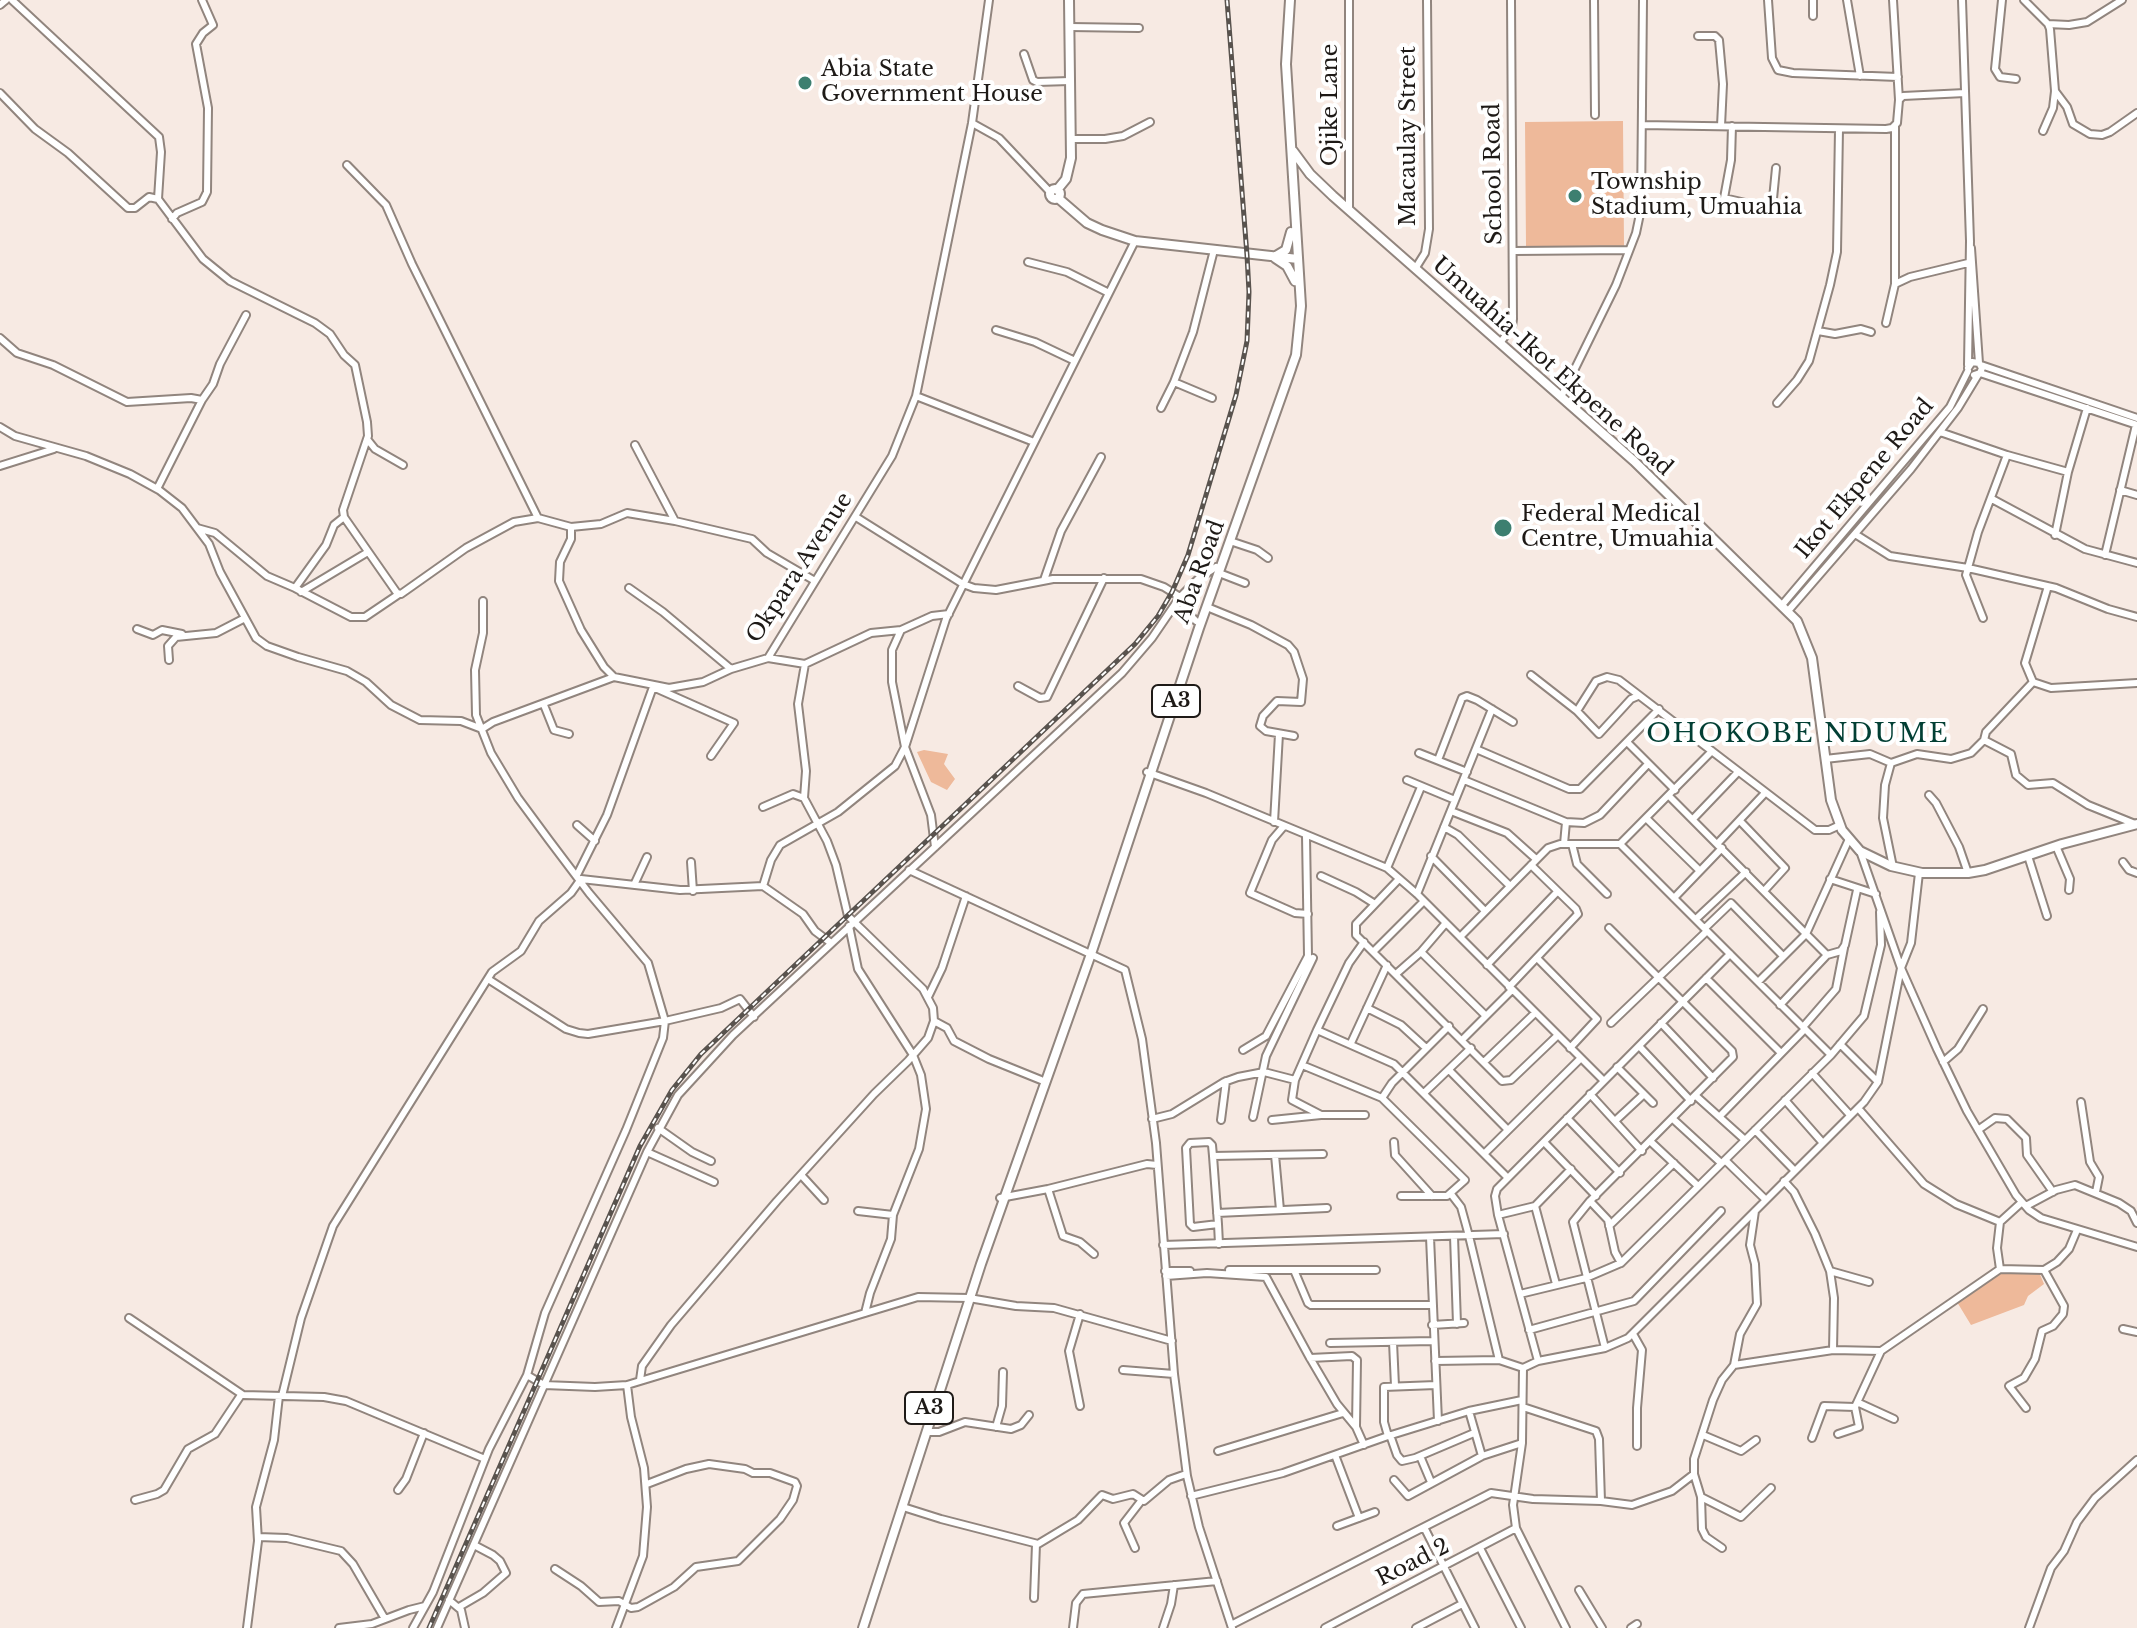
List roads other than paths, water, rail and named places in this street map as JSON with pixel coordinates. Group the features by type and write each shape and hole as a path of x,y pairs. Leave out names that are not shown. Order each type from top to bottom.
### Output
{"main road":[{"path":"1069,0 1070,166 1066,179 1055,193 1074,214 1095,227 1135,241 1296,259"},
{"name":"Aba Road","path":"1024,1138 1207,607 1217,570 1299,340 1301,306 1291,232 1295,168 1286,64 1288,0"},
{"name":"Aba Road","path":"1150,773 1196,621 1230,541 1271,420 1294,339 1295,168 1281,64 1288,0"},
{"name":"Umuahia-Ikot Ekpene Road","path":"1295,168 1349,210 1562,395 1785,608 1803,631 1812,658 1831,800 1840,825 1860,851 1893,867 1919,873 1968,873 2136,824"},
{"path":"1271,257 1286,250 1291,232"},
{"path":"1271,257 1287,266 1295,281"},
{"name":"Aba Road","path":"1024,1138 1041,1080 1088,953"},
{"name":"A3","path":"861,1628 967,1298 1024,1138"},
{"name":"A3","path":"861,1628 903,1507 967,1298"}],"street":[{"path":"0,5 6,0"},
{"path":"12,0 159,137 158,199 203,259 216,271 330,334 355,365 367,422 367,439 344,503 344,517 399,594"},
{"path":"172,219 177,213 202,202 207,192 208,108 196,44 213,25 202,0"},
{"name":"Okpara Avenue","path":"614,677 669,688 703,682 731,669 768,658 892,456 916,396 972,123 989,0"},
{"name":"Ojike Lane","path":"1349,0 1349,210"},
{"name":"Macaulay Street","path":"1415,269 1425,253 1429,229 1427,0"},
{"name":"School Road","path":"1500,343 1512,327 1511,0"},
{"path":"1594,0 1595,115"},
{"path":"1562,395 1616,285 1636,233 1641,209 1643,0"},
{"path":"1768,0 1772,58 1778,70 1898,77"},
{"path":"1813,0 1813,16"},
{"path":"1847,0 1860,76"},
{"path":"1886,323 1895,284 1895,126 1900,97 1893,0"},
{"path":"1785,608 1855,534 1940,432 1979,374 1970,241 1962,0"},
{"path":"2002,0 1995,69 2000,77 2016,79"},
{"path":"2024,0 2048,24 2055,91 2053,108 2043,131"},
{"path":"2048,24 2087,22 2122,0"},
{"path":"1070,27 1139,28"},
{"path":"1698,36 1715,36 1719,40 1723,84 1721,126"},
{"path":"1024,54 1033,80 1070,81"},
{"path":"2055,91 2067,107 2073,124 2090,134 2110,132 2137,113"},
{"path":"0,93 35,129 68,153 128,208 135,208 149,197 158,199"},
{"path":"1900,97 1965,93"},
{"path":"1071,139 1123,136 1150,122"},
{"path":"972,123 999,138 1055,193"},
{"path":"1642,125 1839,129 1886,129 1895,126"},
{"path":"1732,126 1731,160 1724,198 1772,209 1776,168"},
{"path":"1777,403 1809,361 1837,252 1839,129"},
{"path":"347,165 386,205 446,335 538,518"},
{"path":"763,886 771,860 780,845 818,823 895,766 905,747 949,614 1135,241"},
{"name":"Ikot Ekpene Road","path":"1785,608 1950,407 1968,368 1970,241"},
{"path":"1161,408 1193,332 1214,250"},
{"path":"1514,251 1629,250"},
{"path":"1028,262 1067,272 1109,293"},
{"path":"1895,284 1910,277 1968,263"},
{"path":"157,489 246,315"},
{"path":"1818,331 1835,334 1861,329 1871,332"},
{"path":"996,330 1035,342 1075,361"},
{"path":"0,338 17,353 53,365 127,402 202,400"},
{"path":"2105,555 2137,425 1979,374 1972,375 1968,368 1972,362 1980,364 2137,418"},
{"path":"1174,382 1212,398"},
{"path":"916,396 1034,442"},
{"path":"2055,535 2068,472 2087,408"},
{"path":"0,427 15,436 86,456 130,474 180,506 209,544 220,572 256,638 267,646 347,671 407,715 434,722 461,721 482,729"},
{"path":"1940,432 2068,472"},
{"path":"367,439 375,449 403,465"},
{"path":"635,445 675,521"},
{"path":"0,466 56,448"},
{"path":"1983,618 1966,575 1978,532 2007,455"},
{"path":"1044,580 1061,531 1101,457"},
{"path":"2120,490 2137,495"},
{"path":"1992,499 2055,535 2105,555 2137,563"},
{"path":"197,528 215,533 267,576 351,617 365,617 466,548 508,525 538,518 571,527 601,524 627,513 675,521 752,539 767,553 815,581"},
{"path":"298,590 326,545 334,525 344,517"},
{"path":"856,517 963,584 996,590 1044,580 1104,578 1154,582 1180,597 1196,621"},
{"path":"482,729 493,722 614,677 604,667 581,630 559,581 560,562 571,539 571,527"},
{"path":"1855,534 1890,556 1968,568 2048,586 2137,617"},
{"path":"1230,541 1257,550 1268,558"},
{"path":"298,590 368,552"},
{"path":"437,1628 647,1152 678,1095 733,1035 1122,673 1152,638 1180,597 1198,579 1217,570 1245,583"},
{"path":"1018,686 1040,698 1047,697 1104,578"},
{"path":"2048,586 2025,663 2033,682 2051,688 2137,683"},
{"path":"629,588 731,669"},
{"path":"413,1628 425,1606 489,1449 527,1375 545,1313 626,1130 663,1038 665,1021 648,963 589,893 500,771 476,715 475,670 483,633 483,601"},
{"path":"1207,607 1251,625 1288,645 1294,652 1303,679 1301,702 1277,701 1271,704 1260,722 1262,729 1294,736"},
{"path":"768,658 805,664 871,633 901,630 932,616 949,614"},
{"path":"137,629 153,635 162,630 197,636 216,633 245,618"},
{"path":"901,630 892,650 891,671 905,747 931,815 935,847"},
{"path":"169,660 168,646 176,637 186,634"},
{"path":"805,664 798,704 806,771 804,798 836,865 844,909 851,924 858,969 913,1055 921,1075 926,1109 919,1149 893,1215 891,1239 865,1313"},
{"path":"1531,675 1577,711 1599,734 1631,699 1644,697 1815,830 1829,830 1840,825"},
{"path":"1577,711 1596,681 1607,677 1631,687 1638,696"},
{"path":"1825,759 1870,754 1891,763 1917,754 1940,759 1961,758 1984,740 1986,732 2033,682"},
{"path":"247,1628 258,1537 256,1507 301,1318 333,1226 492,972 521,951 534,927 571,893 607,815 653,687 734,723 711,756"},
{"path":"1438,760 1462,698 1467,696 1513,722"},
{"path":"544,705 550,726 558,732 569,734"},
{"path":"1417,894 1492,709"},
{"path":"1476,749 1575,789 1584,787 1659,709"},
{"path":"1274,822 1279,734"},
{"path":"1984,740 2011,754 2016,775 2028,785 2053,783 2088,805 2136,824"},
{"path":"1627,742 1693,819 1827,955"},
{"path":"1460,937 1548,848 1568,844 1620,844 1712,751"},
{"path":"1419,753 1467,772"},
{"path":"1891,763 1885,785 1883,818 1893,867"},
{"path":"1464,780 1566,822 1584,823 1594,820 1648,764"},
{"path":"1693,819 1738,772"},
{"path":"1150,773 1387,868 1417,894 1603,1080"},
{"path":"1407,780 1455,800"},
{"path":"1387,868 1421,787"},
{"path":"1674,898 1765,793"},
{"path":"763,807 788,795 804,798"},
{"path":"1929,795 1959,847 1968,873"},
{"path":"1451,811 1507,833 1536,859"},
{"path":"1646,818 1700,871"},
{"path":"1740,821 1785,868 1764,891"},
{"path":"1566,822 1568,844 1577,864 1607,894"},
{"path":"577,825 595,841"},
{"path":"1284,826 1272,840 1250,893 1295,913 1308,914"},
{"path":"1444,827 1458,835 1510,886"},
{"path":"1243,1050 1266,1036 1308,956 1310,837"},
{"path":"1758,982 1806,934 1849,839"},
{"path":"1620,844 1831,1055"},
{"path":"2056,846 2070,879 2069,890"},
{"path":"1860,851 1901,968 1943,1062 1978,1130 2024,1204 2041,1218 2137,1246"},
{"path":"1431,856 1485,911"},
{"path":"2028,856 2047,916"},
{"path":"634,885 647,857"},
{"path":"1867,870 1873,859"},
{"path":"691,862 693,891"},
{"path":"2123,862 2129,870 2137,873"},
{"path":"1462,1040 1578,914 1531,865"},
{"path":"909,870 1125,970 1142,1039 1151,1107 1174,1374 1186,1474 1232,1627 1491,1493 1533,1499 1632,1505 1672,1491 1694,1474"},
{"path":"1696,919 1746,872"},
{"path":"1435,1361 1499,1360 1523,1368 1538,1361 1605,1348 1633,1334 1858,1108 1878,1082 1901,968 1914,924 1919,873"},
{"path":"1321,876 1375,904"},
{"path":"579,877 693,891 729,886 763,886 803,914 815,931 831,943"},
{"path":"1399,879 1355,926 1356,935 1502,1081 1507,1082 1558,1035"},
{"path":"1830,879 1876,894"},
{"path":"1720,1116 1804,1028 1836,989 1857,890"},
{"path":"1487,965 1557,892"},
{"path":"928,997 942,968 966,896"},
{"path":"1374,951 1424,901"},
{"path":"1611,1023 1660,978 1731,903 1783,956"},
{"path":"1520,1294 1586,1278 1621,1263 1831,1055 1864,1016 1881,945 1880,912"},
{"path":"640,1380 642,1366 671,1325 874,1094 928,1038 934,1021 928,997 851,924"},
{"path":"1396,974 1421,952 1445,924"},
{"path":"1605,1348 1573,1222 1733,1057 1732,1051 1609,928"},
{"path":"1321,1115 1294,1102 1295,1080 1349,963 1364,942"},
{"path":"1780,1005 1827,955 1841,951 1845,945"},
{"path":"1421,952 1486,1016"},
{"path":"1538,1361 1498,1215 1495,1193 1507,1177 1730,954"},
{"path":"1253,1117 1266,1056 1313,958"},
{"path":"1537,958 1597,1019 1570,1048"},
{"path":"1351,1043 1387,965"},
{"path":"1706,978 1781,1053"},
{"path":"488,979 566,1029 579,1033 612,1031 665,1021 721,1008 740,999 754,1017"},
{"path":"1367,1008 1401,1025 1426,1048"},
{"path":"1943,1062 1958,1049 1983,1009"},
{"path":"1484,1062 1535,1013"},
{"path":"934,1021 947,1028 957,1043 1041,1080"},
{"path":"1661,1023 1713,1078"},
{"path":"1382,1098 1449,1026"},
{"path":"1317,1030 1394,1064 1507,1177"},
{"path":"1840,1044 1878,1082"},
{"path":"1639,1046 1694,1098 1720,1116 1745,1140"},
{"path":"1424,1093 1471,1048"},
{"path":"1485,1153 1581,1058"},
{"path":"1302,1065 1382,1098 1465,1180 1451,1194 1401,1196"},
{"path":"1617,1067 1653,1103"},
{"path":"1449,1070 1508,1130"},
{"path":"1152,1118 1172,1114 1226,1081 1264,1072 1295,1080"},
{"path":"1812,1073 1850,1115"},
{"path":"1221,1120 1226,1081"},
{"path":"1590,1094 1642,1151"},
{"path":"1615,1121 1644,1094"},
{"path":"1785,1100 1822,1142"},
{"path":"2081,1102 2090,1162 2099,1177 2096,1192"},
{"path":"1858,1108 1924,1184 1956,1204 2000,1222"},
{"path":"1272,1120 1365,1115"},
{"path":"1567,1118 1620,1173"},
{"path":"1978,1130 1995,1118 2007,1119 2026,1138 2027,1155 2053,1192"},
{"path":"1673,1119 1766,1200"},
{"path":"658,1128 692,1152 711,1161"},
{"path":"1755,1130 1794,1170"},
{"path":"1218,1224 1193,1227 1190,1224 1186,1146 1190,1143 1209,1142 1212,1145 1218,1224 1219,1244"},
{"path":"1394,1142 1395,1155 1432,1196"},
{"path":"1544,1142 1571,1169 1608,1220 1621,1263"},
{"path":"1651,1142 1698,1186"},
{"path":"647,1152 714,1182"},
{"path":"1213,1156 1323,1154"},
{"path":"1275,1155 1280,1210"},
{"path":"1609,1226 1674,1163"},
{"path":"1003,1193 1048,1189 1147,1164 1157,1165"},
{"path":"1498,1215 1535,1206 1571,1169"},
{"path":"802,1176 824,1200"},
{"path":"1784,1181 1801,1206 1830,1271 1834,1298 1833,1350"},
{"path":"2000,1269 1997,1256 2000,1222 2024,1204 2053,1192 2075,1185 2096,1192 2131,1211 2137,1223"},
{"path":"1048,1189 1063,1236 1080,1242 1094,1254"},
{"path":"1451,1194 1461,1207 1499,1360"},
{"path":"1535,1206 1556,1284"},
{"path":"1217,1213 1327,1208"},
{"path":"858,1211 893,1215"},
{"path":"1529,1330 1634,1301 1721,1211"},
{"path":"1722,1548 1703,1533 1694,1459 1718,1390 1734,1365 1740,1334 1758,1299 1750,1245 1755,1211"},
{"path":"1838,1434 1859,1427 1857,1405 1881,1351 2000,1269 2044,1270 2057,1262 2069,1249 2077,1230"},
{"path":"1163,1245 1504,1234"},
{"path":"1432,1325 1461,1323 1454,1236"},
{"path":"1430,1237 1438,1421"},
{"path":"1294,1270 1311,1305 1431,1305"},
{"path":"1166,1273 1376,1270"},
{"path":"2026,1408 2009,1386 2024,1378 2035,1359 2042,1331 2053,1326 2063,1314 2064,1306 2044,1270"},
{"path":"1830,1271 1869,1282"},
{"path":"1166,1273 1266,1277 1310,1358 1343,1413 1356,1427 1364,1445"},
{"path":"527,1375 544,1385 627,1385 918,1297 967,1298 1054,1308 1172,1341"},
{"path":"1080,1314 1069,1351 1080,1406"},
{"path":"2063,1314 2074,1316"},
{"path":"129,1318 241,1395 346,1401 485,1459"},
{"path":"2123,1329 2137,1332"},
{"path":"1633,1334 1642,1350 1637,1446"},
{"path":"1330,1343 1433,1341"},
{"path":"1393,1342 1395,1386"},
{"path":"1352,1343 1352,1356 1358,1363 1356,1427"},
{"path":"1734,1365 1833,1350 1881,1351"},
{"path":"1310,1358 1352,1356"},
{"path":"1523,1368 1516,1528 1566,1628"},
{"path":"1123,1370 1174,1374"},
{"path":"996,1427 1002,1406 1003,1372"},
{"path":"616,1628 643,1556 647,1484 639,1439 631,1417 627,1385"},
{"path":"1436,1385 1385,1386 1382,1392 1389,1435 1399,1459 1402,1461 1420,1456 1474,1433"},
{"path":"135,1500 164,1490 188,1449 215,1434 241,1395"},
{"path":"1191,1496 1246,1485 1389,1435 1469,1411 1522,1404 1596,1431 1599,1439 1601,1501"},
{"path":"1812,1438 1824,1406 1857,1405 1894,1419"},
{"path":"1469,1411 1482,1456"},
{"path":"1218,1451 1343,1413"},
{"path":"927,1432 939,1432 965,1422 1016,1428 1029,1415"},
{"path":"398,1490 406,1479 424,1433"},
{"path":"1703,1435 1741,1451 1756,1440"},
{"path":"1394,1480 1406,1496 1482,1456 1522,1443"},
{"path":"473,1452 489,1449"},
{"path":"1335,1455 1359,1518"},
{"path":"1420,1456 1431,1482"},
{"path":"2029,1628 2051,1568 2064,1551 2077,1522 2095,1498 2137,1460"},
{"path":"555,1569 599,1602 619,1601 638,1607 674,1587 696,1567 738,1561 780,1519 793,1500 797,1486 795,1482 770,1473 753,1473 709,1464 647,1484"},
{"path":"1135,1548 1124,1523 1141,1501 1169,1480 1186,1474"},
{"path":"1701,1497 1741,1517 1771,1488"},
{"path":"903,1507 1036,1544 1078,1520 1102,1495 1113,1499 1133,1494 1141,1501"},
{"path":"1337,1526 1375,1512"},
{"path":"1424,1527 1475,1628"},
{"name":"Road 2","path":"1325,1628 1516,1528"},
{"path":"258,1537 287,1538 341,1551 353,1564 385,1619"},
{"path":"1034,1598 1036,1544"},
{"path":"459,1607 483,1593 506,1573 500,1561 474,1545"},
{"path":"1480,1548 1521,1628"},
{"path":"1073,1628 1076,1603 1083,1594 1217,1581"},
{"path":"1163,1628 1174,1585"},
{"path":"1579,1590 1602,1628"},
{"path":"449,1600 459,1607 465,1628"},
{"path":"1416,1628 1462,1604"},
{"path":"339,1628 360,1626 425,1606"}],"railway":[{"path":"429,1628 640,1146 672,1090 701,1054 1135,644 1158,616 1172,592 1188,555 1236,395 1247,341 1247,255 1227,0"}],"place":[{"name":"Abia State Government House","path":"805,83"},
{"name":"Township Stadium, Umuahia","path":"1575,196"},
{"name":"Federal Medical Centre, Umuahia","path":"1503,528"}],"district":[{"name":"OHOKOBE NDUME","path":"1798,735"}]}
